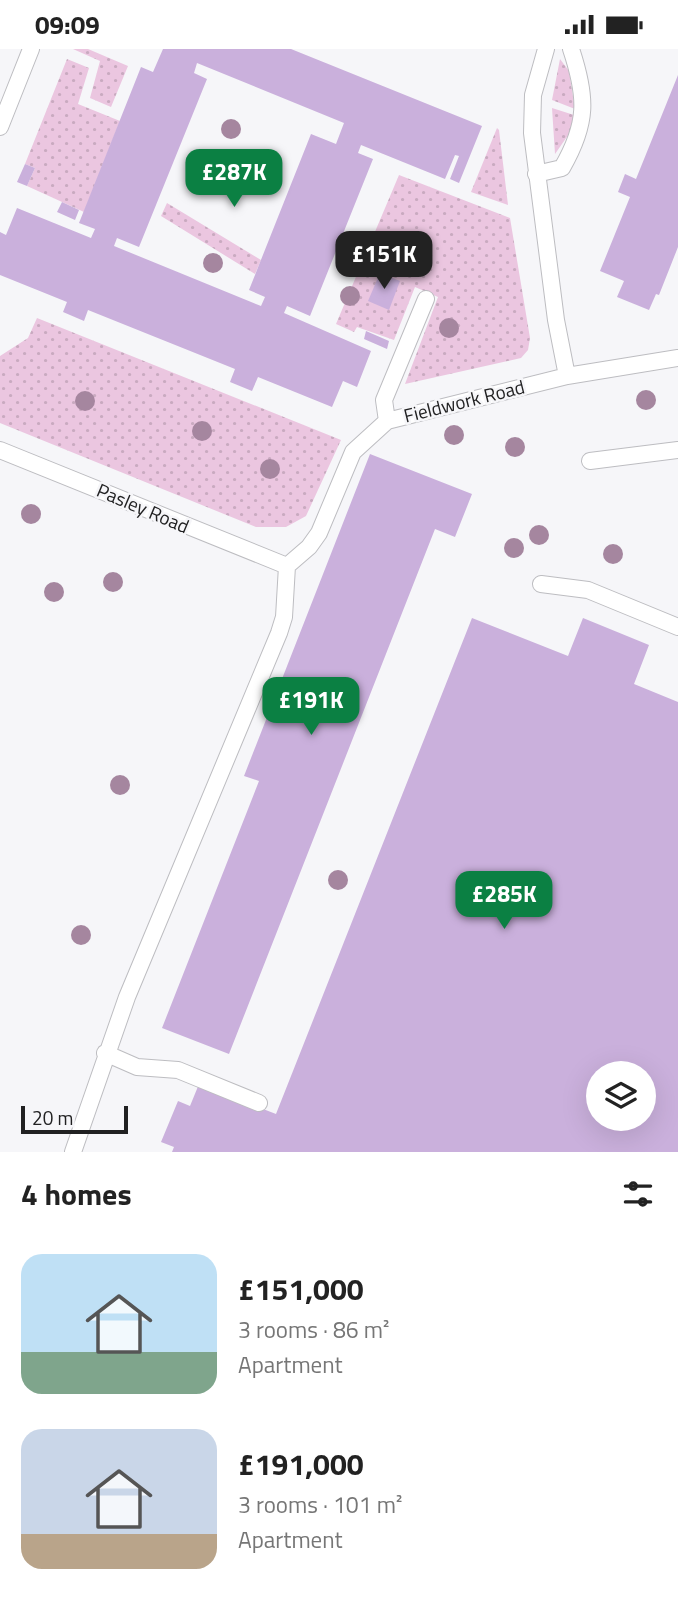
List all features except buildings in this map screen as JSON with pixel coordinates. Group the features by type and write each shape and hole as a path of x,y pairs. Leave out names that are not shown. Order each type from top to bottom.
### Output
{"lane":[{"path":"0,126 32,49"},
{"path":"546,49 533,95 536,174 556,320 567,376"},
{"path":"536,174 562,168 576,143 583,116 583,86 571,49"},
{"path":"387,421 384,400 426,299"},
{"name":"Fieldwork Road","path":"287,566 309,547 319,533 353,452 387,421 567,376 678,358"},
{"name":"Pasley Road","path":"0,450 287,566"},
{"path":"590,461 678,450"},
{"path":"73,1152 105,1053 279,633 284,617 287,566"},
{"path":"541,584 588,590 678,627"},
{"path":"105,1053 137,1067 178,1070 259,1103"}],"shaded area":[{"path":"73,49 88,49 128,66 111,107 90,98 100,61"},
{"path":"67,59 89,68 78,104 120,121 84,212 27,186 35,168 25,164"},
{"path":"560,59 569,71 575,109 552,100"},
{"path":"552,108 574,115 571,131 555,154"},
{"path":"497,128 499,130 508,205 471,192"},
{"path":"399,175 510,218 530,338 528,350 521,358 405,384 438,297 415,287 394,340 357,327 354,332 336,324"},
{"path":"167,203 261,260 255,274 161,216"},
{"path":"37,318 341,440 306,516 286,527 256,527 0,423 0,356 28,338"}]}
